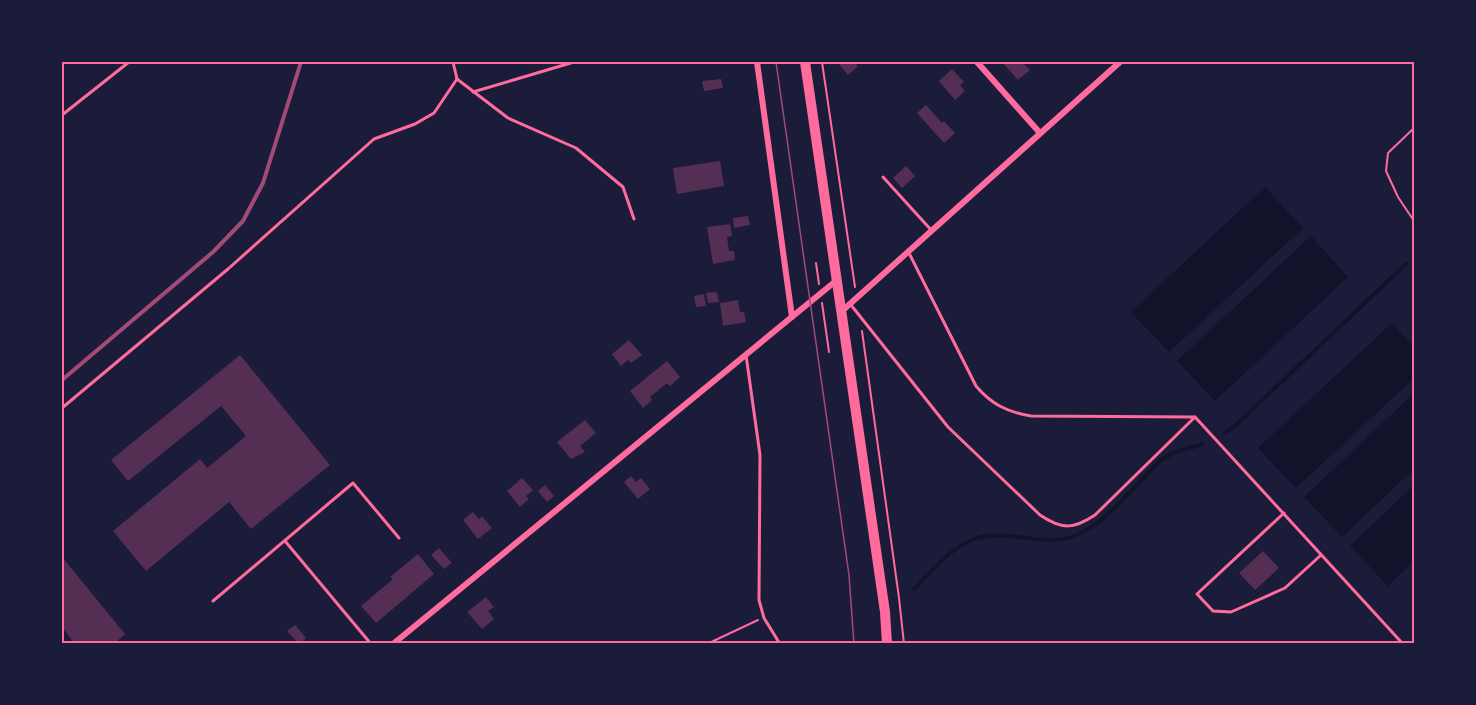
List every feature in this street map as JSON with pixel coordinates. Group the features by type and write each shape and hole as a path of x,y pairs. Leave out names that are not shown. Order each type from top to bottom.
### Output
{"main road":[{"path":"805,62 837,280 846,308 885,612 887,644"}],"street":[{"path":"757,62 792,317"},
{"path":"977,62 1040,133"},
{"path":"846,308 1120,62"},
{"path":"393,644 837,280"}],"lane":[{"path":"62,115 129,62"},
{"path":"453,62 457,79 508,118 576,148 622,188 634,219"},
{"path":"473,92 574,62"},
{"path":"62,408 228,269 374,139 415,124 434,113 457,79"},
{"path":"883,177 932,231"},
{"path":"908,251 976,386 986,398 1015,414 1030,416 1195,417 1403,644"},
{"path":"846,308 859,316 948,427 1040,515 1053,524 1076,525 1095,515 1195,417"},
{"path":"746,355 760,455 759,600 764,618 780,644"},
{"path":"213,601 353,483 399,538"},
{"path":"1284,513 1197,594 1213,611 1231,612 1286,588 1322,555"},
{"path":"285,541 371,644"}],"path":[{"path":"822,62 856,298"},
{"path":"1414,129 1388,153 1386,171 1398,197 1414,221"},
{"path":"816,263 820,290"},
{"path":"822,303 829,352"},
{"path":"859,316 904,644"},
{"path":"707,644 764,618"}],"shaded area":[{"path":"1265,187 1303,228 1169,352 1131,312"},
{"path":"1311,236 1348,277 1215,401 1177,361"},
{"path":"1392,323 1414,347 1414,378 1296,488 1258,448"},
{"path":"1414,393 1414,469 1342,537 1304,497"},
{"path":"1414,485 1414,561 1388,586 1350,546"}],"building":[{"path":"837,62 854,62 858,66 848,75"},
{"path":"1002,62 1022,62 1030,70 1018,80"},
{"path":"952,69 964,82 960,85 965,91 955,100 939,81"},
{"path":"721,79 723,88 704,91 702,81"},
{"path":"926,105 942,123 944,121 955,133 944,143 917,113"},
{"path":"720,161 724,186 677,194 673,168"},
{"path":"906,166 915,176 902,188 893,178"},
{"path":"748,216 750,225 734,228 733,218"},
{"path":"730,224 732,236 727,237 729,251 734,251 735,260 713,264 707,227"},
{"path":"717,292 719,302 708,303 706,293"},
{"path":"704,294 706,306 696,307 694,296"},
{"path":"738,300 740,312 744,312 746,322 723,326 720,303"},
{"path":"629,340 642,355 631,363 628,360 621,366 612,354"},
{"path":"240,355 330,465 251,529 229,502 146,571 113,531 200,459 207,468 246,436 221,406 128,481 111,460"},
{"path":"667,361 680,377 670,386 667,383 650,397 652,400 643,408 630,391"},
{"path":"585,420 596,433 580,446 585,452 571,459 557,442"},
{"path":"631,476 636,482 641,478 650,489 638,499 624,482"},
{"path":"522,478 533,490 526,496 529,499 520,507 507,491"},
{"path":"545,485 554,496 547,502 538,491"},
{"path":"473,512 479,519 482,516 492,528 478,539 463,520"},
{"path":"439,548 452,563 444,569 431,555"},
{"path":"1263,551 1279,568 1255,590 1239,573"},
{"path":"418,554 434,574 376,623 361,606 393,579 390,577"},
{"path":"62,557 125,634 114,644 75,644 62,627"},
{"path":"486,597 494,607 488,611 494,619 482,629 467,612"},
{"path":"295,625 306,638 299,644 287,631"}],"waterway":[{"path":"1225,433 1406,264"},
{"path":"914,589 949,554 974,539 1000,535 1053,540 1079,534 1111,511 1161,460 1173,453 1203,444"}],"tram line":[{"path":"776,62 849,575 854,644"}],"railway":[{"path":"62,380 213,252 243,221 263,183 301,62"}]}
